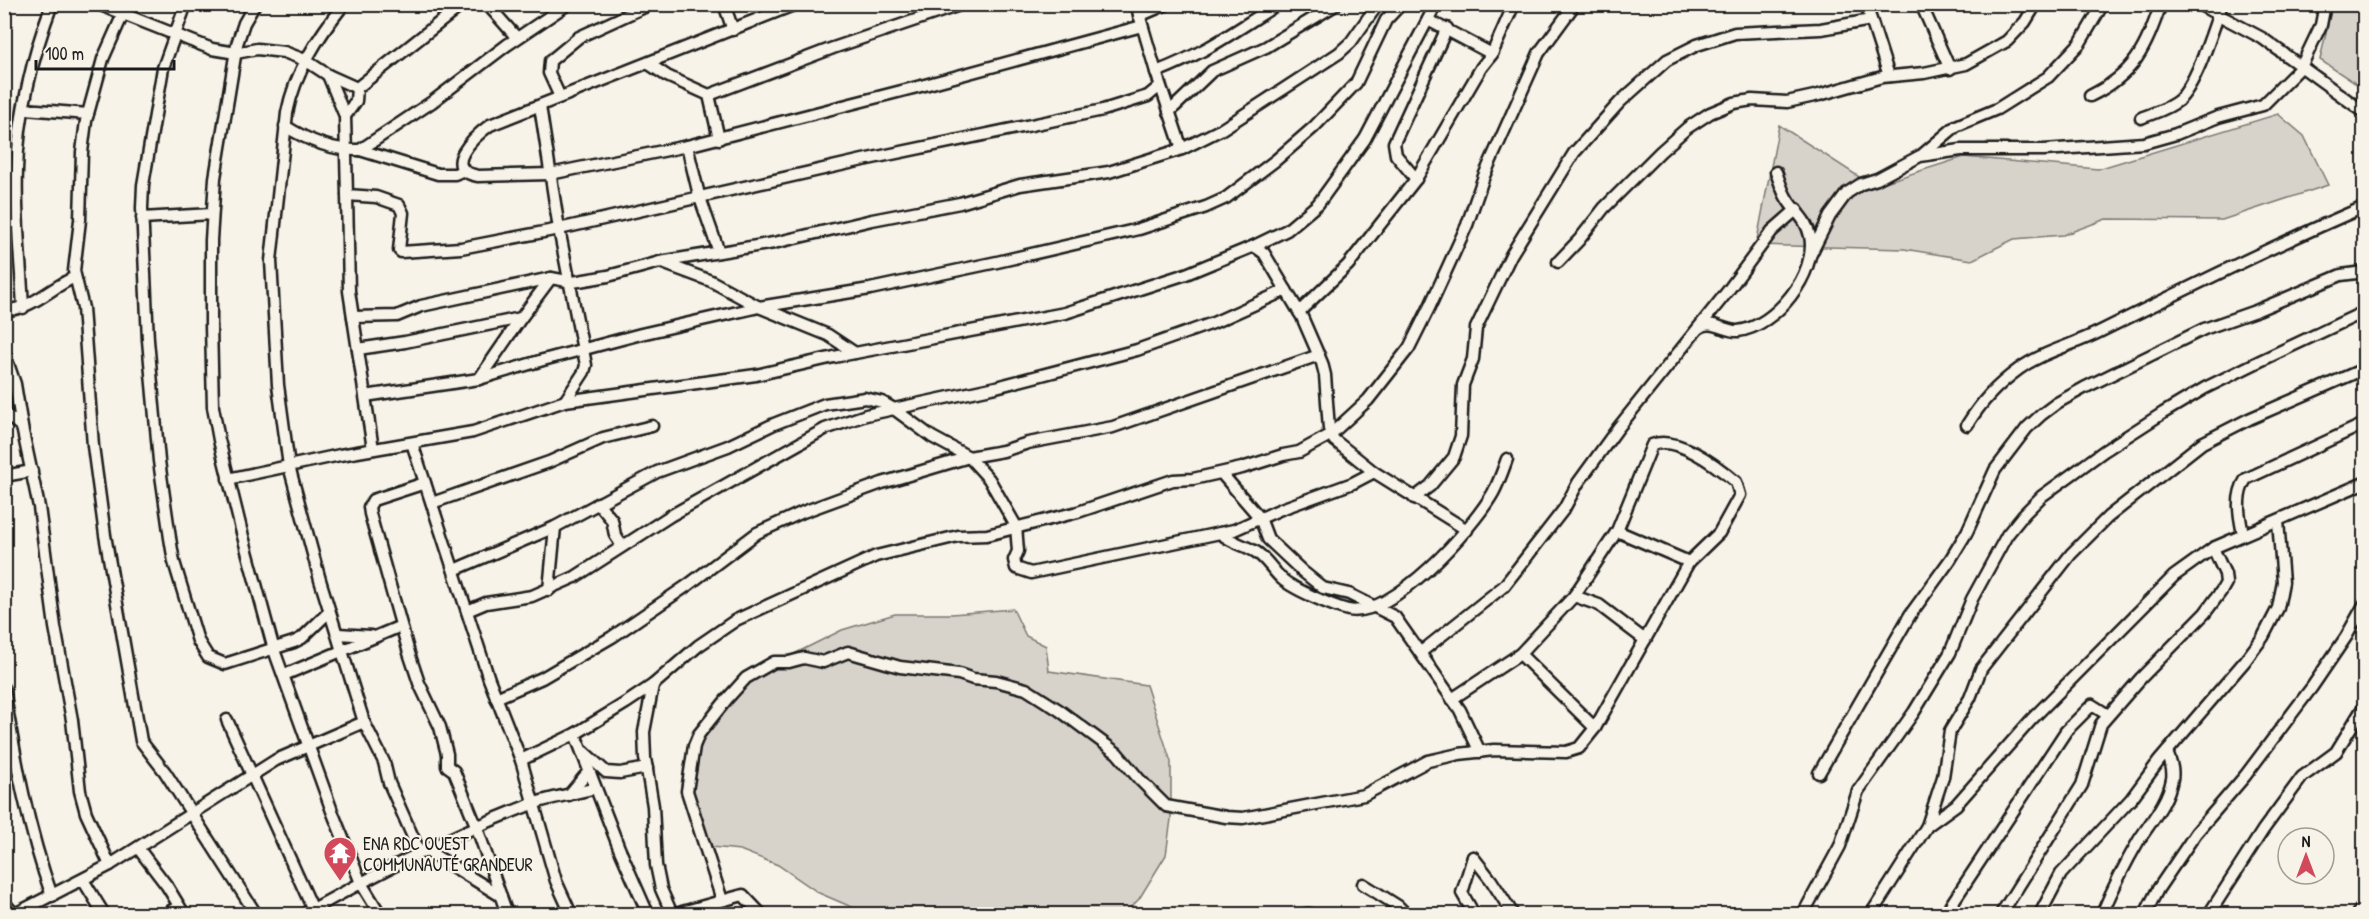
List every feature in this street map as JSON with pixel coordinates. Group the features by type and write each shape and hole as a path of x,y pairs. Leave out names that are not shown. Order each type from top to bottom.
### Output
{"street":[{"path":"23,308 17,170 35,58 52,4"},
{"path":"98,4 119,10 212,49 236,54 257,49 273,50 305,60 327,75 357,88"},
{"path":"186,4 164,68 159,90 143,185 142,218 148,340 162,489 174,562 198,641 208,657 225,664 274,650 302,638 329,612"},
{"path":"255,4 241,31 236,54 225,110 212,214 212,387 219,440 274,650 332,812 361,883 380,915"},
{"path":"344,4 305,60 290,101 285,126 271,261 277,375 289,466 329,612 338,634 364,722 384,762 389,783 423,851 501,896"},
{"path":"345,116 356,101 357,88 463,4"},
{"path":"487,4 517,38"},
{"path":"360,150 432,102 517,38 568,4"},
{"path":"561,97 549,73 550,61 579,37 651,4"},
{"path":"724,4 733,30"},
{"path":"796,4 689,45 649,64 497,121 473,137 462,156 464,170 478,176 550,174 719,139 1139,15 1167,4"},
{"path":"649,64 667,76 709,95 833,48 963,4"},
{"path":"1156,72 1184,61 1226,39 1278,4"},
{"path":"1169,112 1212,71 1266,47 1337,4"},
{"path":"353,317 397,316 421,306 551,278 569,281 608,276 660,262 784,241 872,220 960,203 1020,185 1109,172 1182,148 1222,129 1339,53 1351,42 1378,4"},
{"path":"228,479 374,449 472,432 565,400 756,375 855,353 988,329 1083,308 1186,274 1287,230 1318,204 1365,139 1436,4"},
{"path":"1299,312 1348,265 1416,179 1481,68 1492,54 1514,4"},
{"path":"521,760 575,734 653,685 699,646 736,620 867,560 885,553 958,536 987,535 1078,512 1173,480 1222,474 1283,454 1299,452 1330,435 1368,400 1413,340 1467,225 1484,177 1539,53 1575,4"},
{"path":"1866,4 1888,76"},
{"path":"1921,4 1950,69"},
{"path":"1558,262 1580,240 1604,208 1660,152 1687,128 1710,113 1734,103 1752,100 1787,102 1888,76 1950,69 1981,57 2007,40 2025,22 2037,4"},
{"path":"1688,339 1703,325 1711,324 1719,328 1738,331 1764,321 1784,306 1803,278 1810,256 1830,216 1847,193 1920,156 1956,126 1997,109 2048,77 2080,42 2103,4"},
{"path":"2090,96 2108,87 2133,65 2146,45 2161,4"},
{"path":"2198,4 2221,10 2364,112"},
{"path":"1920,156 1961,150 2044,150 2144,143 2176,134 2218,117 2263,105 2301,67 2321,25 2325,4"},
{"path":"365,396 479,380 543,360 759,307 870,289 1041,252 1139,229 1220,201 1276,160 1314,127 1356,83 1386,20 1396,7"},
{"path":"119,10 88,114 82,152 80,220 75,277 83,308 93,446 139,736 144,747 165,772 256,915"},
{"path":"2141,118 2163,110 2181,99 2201,61 2221,10"},
{"path":"1139,15 1160,86 1182,148"},
{"path":"1428,20 1447,28 1492,54"},
{"path":"1414,498 1443,472 1457,448 1461,436 1463,385 1473,359 1475,332 1511,255 1574,153 1620,102 1667,60 1683,51 1723,36 1735,33 1821,29 1871,20"},
{"path":"1416,179 1401,164 1394,151 1394,143 1447,28"},
{"path":"327,75 345,116 349,291 374,449"},
{"path":"347,195 376,197 399,205 403,213 399,250 401,252 461,248 559,229 699,195 974,135 1103,110 1148,96 1160,86"},
{"path":"709,95 719,139"},
{"path":"540,106 559,229 585,350 584,372 565,400"},
{"path":"25,109 88,114"},
{"path":"285,126 305,139 347,150 360,150 381,155 438,174 455,174 464,170"},
{"path":"687,146 699,195 719,252"},
{"path":"1776,172 1786,198 1806,222 1811,238 1810,256"},
{"path":"1967,425 1983,400 2003,382 2052,350 2095,334 2221,272 2364,207"},
{"path":"1421,652 1503,586 1564,510 1578,483 1618,428 1772,231 1797,209"},
{"path":"142,218 212,214"},
{"path":"1254,246 1264,253 1299,312 1319,355 1325,375 1330,435 1341,447 1374,472 1467,530"},
{"path":"660,262 711,281 759,307 828,335 855,353"},
{"path":"1819,773 1910,615 1950,560 1995,470 2027,428 2057,403 2194,334 2341,275 2364,273"},
{"path":"4,311 23,308 75,277"},
{"path":"479,380 551,278"},
{"path":"467,611 486,603 522,598 549,590 575,577 711,492 820,431 857,418 996,387 1137,350 1213,323 1286,290"},
{"path":"1803,915 1840,846 1858,790 1914,712 1950,653 1972,599 2007,535 2024,514 2051,490 2104,451 2163,413 2251,365 2364,312"},
{"path":"358,349 405,342 521,318"},
{"path":"4,352 15,384 21,427 32,471 49,572 55,627 72,720 80,791 86,813 110,865"},
{"path":"496,698 542,678 612,637 696,579 761,530 838,499 969,458 1012,449 1028,443 1113,427 1319,355"},
{"path":"1871,915 1927,826 1943,777 1950,731 1970,698 1981,669 2070,555 2108,517 2202,443 2249,419 2364,369"},
{"path":"454,570 555,528 657,472 728,446 774,424 825,405 865,398 882,402 894,409 932,436 969,458 989,479 1016,526 1018,551 1014,564 1022,571 1031,573 1242,528 1260,518 1353,483 1374,472"},
{"path":"4,413 21,427"},
{"path":"2243,534 2239,514 2239,496 2246,479 2364,424"},
{"path":"432,503 549,462 603,438 652,426"},
{"path":"722,900 687,791 694,746 699,734 726,699 746,678 774,662 789,662 804,658 823,662 848,652 900,666 959,674 973,679 996,681 1026,689 1059,710 1117,753 1138,779 1166,806 1226,818 1242,818 1364,795 1428,761 1494,750 1566,752 1579,748 1595,728 1689,562 1719,533 1740,495 1736,482 1699,455 1660,442 1652,445 1646,454 1617,531 1574,596 1520,654 1452,699"},
{"path":"412,443 496,698 521,760 556,881 571,915"},
{"path":"1220,533 1240,546 1258,553 1280,577 1302,592 1350,610 1370,607 1391,598 1423,574 1467,530 1494,491 1507,459"},
{"path":"4,476 32,471"},
{"path":"1222,474 1260,518 1268,539 1319,585 1334,592 1349,594 1370,607 1395,617 1460,710 1480,752"},
{"path":"425,483 373,500 369,507 419,683 440,727 447,754 447,766 454,771 477,828 507,915"},
{"path":"1927,826 1956,805 2031,720 2174,576 2213,548 2364,483"},
{"path":"598,503 612,520 615,535 622,546"},
{"path":"2040,915 2061,874 2131,799 2167,752 2245,661 2273,620 2283,582 2278,521"},
{"path":"549,590 555,528"},
{"path":"1617,531 1689,562"},
{"path":"2001,915 2082,785 2095,737 2101,724 2141,678 2205,613 2222,590 2226,583 2225,574 2213,548"},
{"path":"1574,596 1599,605 1645,640"},
{"path":"2145,915 2158,889 2196,833 2244,776 2312,687 2364,606"},
{"path":"284,675 401,626"},
{"path":"338,634 376,636"},
{"path":"1520,654 1595,728"},
{"path":"653,685 644,732 653,806 657,871 661,889 678,914 722,900 744,896 761,915"},
{"path":"4,689 22,790 38,856 51,896"},
{"path":"1945,915 2066,731 2092,705 2108,716"},
{"path":"2209,915 2263,830 2302,777 2336,752 2364,706"},
{"path":"227,720 253,775 311,913 361,883 423,851 534,803 595,788"},
{"path":"4,902 15,915 110,865 276,760 364,722"},
{"path":"575,734 619,848 648,915"},
{"path":"581,750 606,772 620,773 647,768"},
{"path":"2102,915 2122,868 2164,803 2169,791 2173,777 2167,752"},
{"path":"569,795 589,771"},
{"path":"138,848 161,878 181,910 166,915"},
{"path":"1474,915 1462,893 1473,857 1513,915"},
{"path":"83,880 104,915"},
{"path":"1363,884 1398,906 1406,915"},
{"path":"92,915 96,902"},
{"path":"2357,915 2364,905"}],"shaded area":[{"path":"2332,5 2364,5 2364,89 2320,60"},
{"path":"2278,114 2304,136 2328,185 2222,220 2106,219 2063,235 2014,239 1972,260 1904,249 1756,245 1779,125 1873,186 1964,157 2098,169"},
{"path":"1013,609 1026,636 1046,646 1049,671 1146,685 1171,762 1171,819 1166,855 1139,899 1124,914 868,914 819,893 778,865 740,850 712,847 689,783 704,724 724,703 776,663 842,630 895,614 952,614"}],"place":[{"name":"ENA RDC OUEST COMMUNAUTÉ GRANDEUR","path":"340,882"}]}
